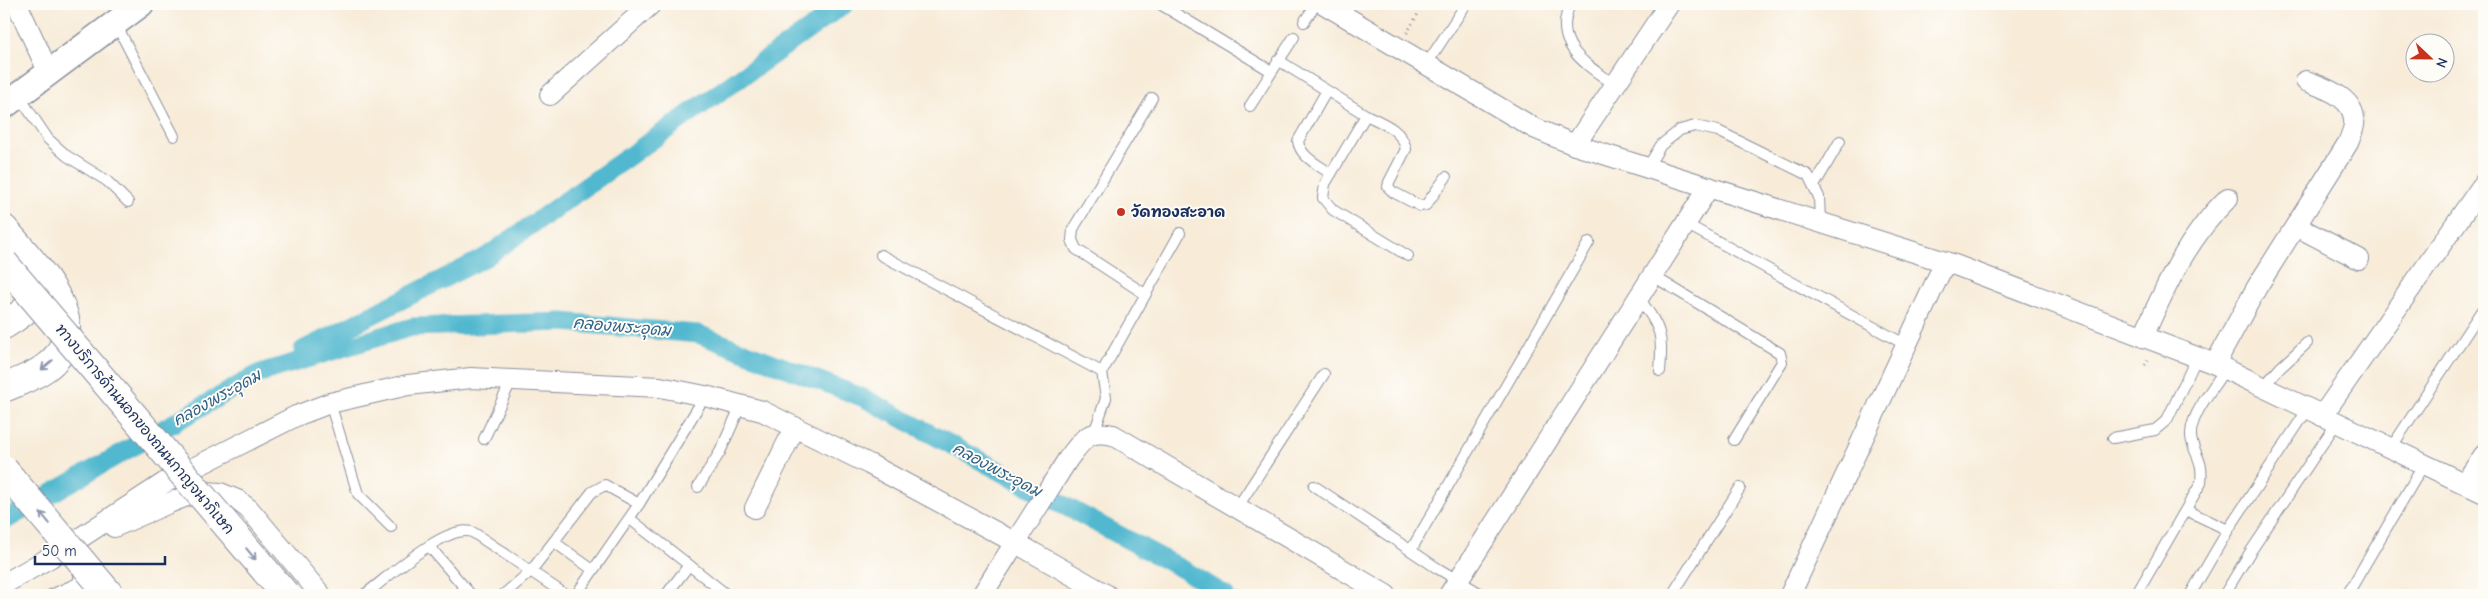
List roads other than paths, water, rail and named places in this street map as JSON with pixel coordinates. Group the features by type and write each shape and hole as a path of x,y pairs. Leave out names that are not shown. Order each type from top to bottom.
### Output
{"main road":[{"path":"4,229 57,295 66,317 65,338 60,353 45,368 4,388"},
{"name":"ทางบริการด้านนอกของถนนกาญจนาภิเษก","path":"4,264 286,595"},
{"path":"4,325 28,310 39,292 43,276"},
{"path":"4,470 110,595"}],"street":[{"path":"17,4 48,73"},
{"path":"550,95 651,4"},
{"path":"1324,4 1534,128 1575,145 1945,262 2143,337 2212,364 2484,493"},
{"path":"1575,145 1669,4"},
{"path":"11,100 137,5"},
{"path":"2212,364 2257,287 2348,144 2354,124 2352,109 2333,90 2306,81"},
{"path":"2322,416 2484,183"},
{"path":"1454,588 1709,187"},
{"path":"2143,337 2169,278 2195,234 2228,198"},
{"path":"2296,226 2359,259"},
{"path":"1790,595 1945,262"},
{"path":"4,584 51,557 164,483 296,416 330,403 408,386 471,378 660,387 762,411 869,464 1021,534 1107,595"},
{"path":"755,508 795,427"},
{"path":"982,595 1068,459 1084,438 1094,433 1113,435 1386,595"},
{"path":"2465,484 2484,455"},
{"path":"86,587 86,557 90,543 116,526 192,494 220,492 237,500 250,510 321,595"}],"lane":[{"path":"1160,4 1271,71"},
{"path":"1304,22 1316,4"},
{"path":"1426,65 1466,4"},
{"path":"1569,7 1563,20 1569,45 1587,66 1615,85"},
{"path":"115,23 174,136"},
{"path":"1250,106 1294,37"},
{"path":"1278,60 1326,92 1394,129 1404,140 1406,150 1389,182 1388,187 1393,192 1420,206 1426,205 1446,177"},
{"path":"1326,92 1298,141 1299,149 1303,154 1331,174"},
{"path":"1145,294 1076,249 1072,240 1073,229 1152,98"},
{"path":"11,100 48,140 67,156 108,181 128,202"},
{"path":"1366,115 1325,184 1323,198 1332,210 1408,256"},
{"path":"1647,168 1661,146 1680,130 1695,126 1718,131 1808,175 1819,197 1820,222"},
{"path":"1814,186 1840,141"},
{"path":"1686,224 1906,345"},
{"path":"1094,433 1106,398 1102,372 1180,233"},
{"path":"1411,550 1589,242"},
{"path":"882,255 1102,372"},
{"path":"1653,276 1780,353 1782,362 1734,440"},
{"path":"1639,298 1659,327 1662,344 1660,372"},
{"path":"2391,448 2484,307"},
{"path":"2263,388 2307,343"},
{"path":"2113,438 2155,430 2167,420 2212,364"},
{"path":"2136,595 2202,483 2203,466 2192,440 2192,423 2212,364"},
{"path":"1237,508 1324,374"},
{"path":"484,439 512,379"},
{"path":"576,595 630,519 704,396"},
{"path":"330,403 358,494 391,527"},
{"path":"698,486 720,452 741,406"},
{"path":"2190,595 2228,530 2322,416"},
{"path":"2224,595 2249,554 2322,416"},
{"path":"2347,595 2424,464"},
{"path":"503,595 531,571 599,486 605,485 639,504"},
{"path":"1314,486 1411,550 1454,588 1483,595"},
{"path":"1672,595 1740,488"},
{"path":"2186,510 2228,530"},
{"path":"630,519 727,595"},
{"path":"364,595 378,592 429,546 460,530 468,530 566,595"},
{"path":"554,542 593,570"},
{"path":"429,546 464,594"},
{"path":"666,595 689,565"},
{"path":"51,595 86,587"}],"waterway":[{"path":"303,350 486,257 845,4"},
{"name":"คลองพระอุดม","path":"4,521 260,373 412,327 563,322 698,334 864,398 1186,571 1225,595"}],"place":[{"name":"วัดทองสะอาด","path":"1121,212"}]}
